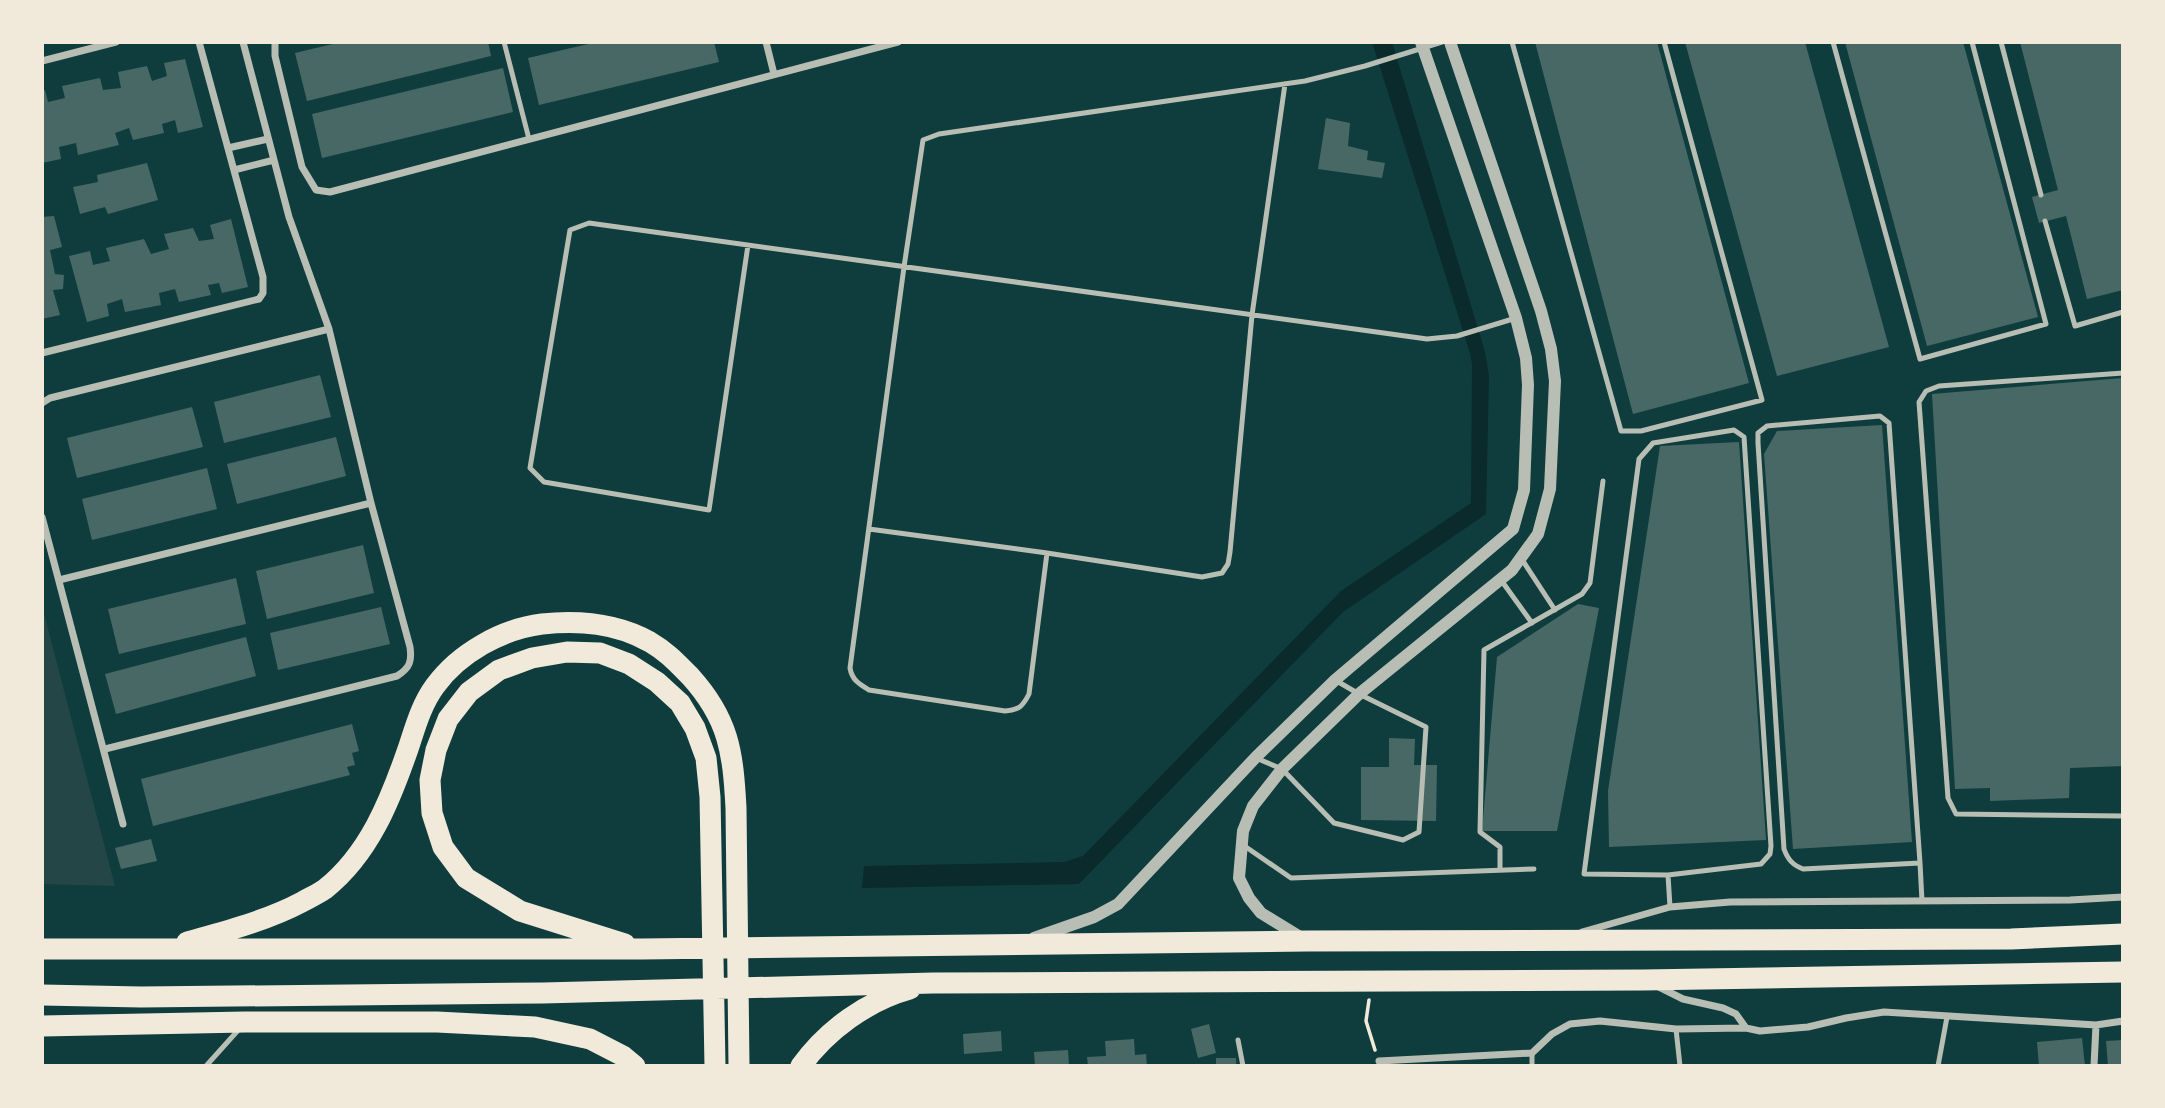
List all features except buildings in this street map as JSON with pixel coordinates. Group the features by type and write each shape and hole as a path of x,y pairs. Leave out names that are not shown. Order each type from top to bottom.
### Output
{"highway":[{"path":"154,951 259,920 324,890 351,863 373,834 393,791 420,714 434,687 454,664 492,639 525,626 597,623 634,633 667,652 702,690 720,716 729,742 734,773 739,1066"},
{"path":"642,949 520,911 466,878 443,847 432,813 430,780 436,750 448,719 469,692 499,670 532,657 567,652 600,653 629,664 657,682 680,704 695,728 706,758 710,797 715,1066"},
{"path":"42,949 642,949 1307,941 2011,939 2123,934"},
{"path":"42,995 141,997 543,993 933,983 1643,980 2123,972"},
{"path":"800,1066 832,1033 863,1009 891,994 933,983"},
{"path":"437,1022 543,993"},
{"path":"42,1009 117,1024"},
{"path":"42,1026 437,1022 535,1027 590,1039 623,1056 635,1066"}],"street":[{"path":"42,61 116,42"},
{"path":"42,353 259,299 263,293 263,277 199,42"},
{"path":"104,749 397,676 406,671 410,664 410,647 371,503 329,329 298,246 243,42"},
{"path":"275,42 275,56 302,167 316,190 330,192 898,42"},
{"path":"766,42 774,74"},
{"path":"1307,941 1261,913 1239,878 1242,831 1253,806 1282,769 1359,694 1512,570 1538,534 1550,489 1555,381 1551,349 1541,311 1450,42"},
{"path":"1003,945 1044,936 1094,917 1118,904 1256,757 1335,680 1513,529 1524,489 1528,385 1526,358 1516,318 1422,45"},
{"path":"228,148 268,139"},
{"path":"234,170 274,160"},
{"path":"42,403 50,398 329,329"},
{"path":"59,580 371,503"},
{"path":"42,517 123,824"},
{"path":"1553,942 1670,907 1730,902 2070,900 2123,897"},
{"path":"1643,980 1683,999 1723,1008 1736,1014 1746,1028"},
{"path":"1379,1060 1532,1054 1552,1034 1570,1024 1600,1021 1676,1029 1746,1028 1760,1031 1808,1027 1884,1012 2096,1025 2123,1021"},
{"path":"2094,1066 2096,1025"}],"lane":[{"path":"504,42 529,139"},
{"path":"1047,553 1029,694 1023,706 1005,711 869,690 857,683 851,674 923,140 930,136 1285,84 1365,66 1409,53 1422,45 1442,42"},
{"path":"1512,42 1621,431 1641,431 1762,400 1664,42"},
{"path":"1833,42 1920,359 2046,324 1972,42"},
{"path":"2001,42 2040,195"},
{"path":"869,529 1202,577 1222,573 1228,564 1230,552 1252,315 1285,84"},
{"path":"2045,221 2075,326 2123,312"},
{"path":"748,245 709,510 544,482 530,468 570,230 589,223 748,245 904,267 1427,339 1457,336 1516,318"},
{"path":"2123,373 1939,386 1926,391 1919,402 1948,799 1956,814 2123,816"},
{"path":"1920,863 1803,869 1787,858 1784,849 1758,443 1758,433 1767,426 1880,416 1889,423 1920,863 1922,901"},
{"path":"1734,430 1744,437 1770,854 1760,864 1668,875 1584,874 1639,459 1653,443 1734,430"},
{"path":"1500,870 1500,847 1480,832 1484,650 1582,594 1590,583 1604,481"},
{"path":"1521,558 1555,610"},
{"path":"1500,580 1532,623"},
{"path":"1256,757 1282,769 1334,822 1403,840 1419,832 1426,727 1335,680"},
{"path":"1240,844 1290,878 1534,869"},
{"path":"1668,875 1670,907"},
{"path":"1938,1066 1947,1017"},
{"path":"206,1066 245,1022"},
{"path":"1676,1029 1680,1066"},
{"path":"1238,1040 1243,1066"},
{"path":"1532,1054 1532,1066"}],"path":[{"path":"1371,980 1366,1021 1379,1060"}],"shaded area":[{"path":"1372,42 1392,42 1485,352 1489,376 1486,514 1343,612 1079,884 862,888 864,866 1064,862 1083,856 1341,591 1471,503 1470,353"},
{"path":"42,606 115,886 42,884"}]}
